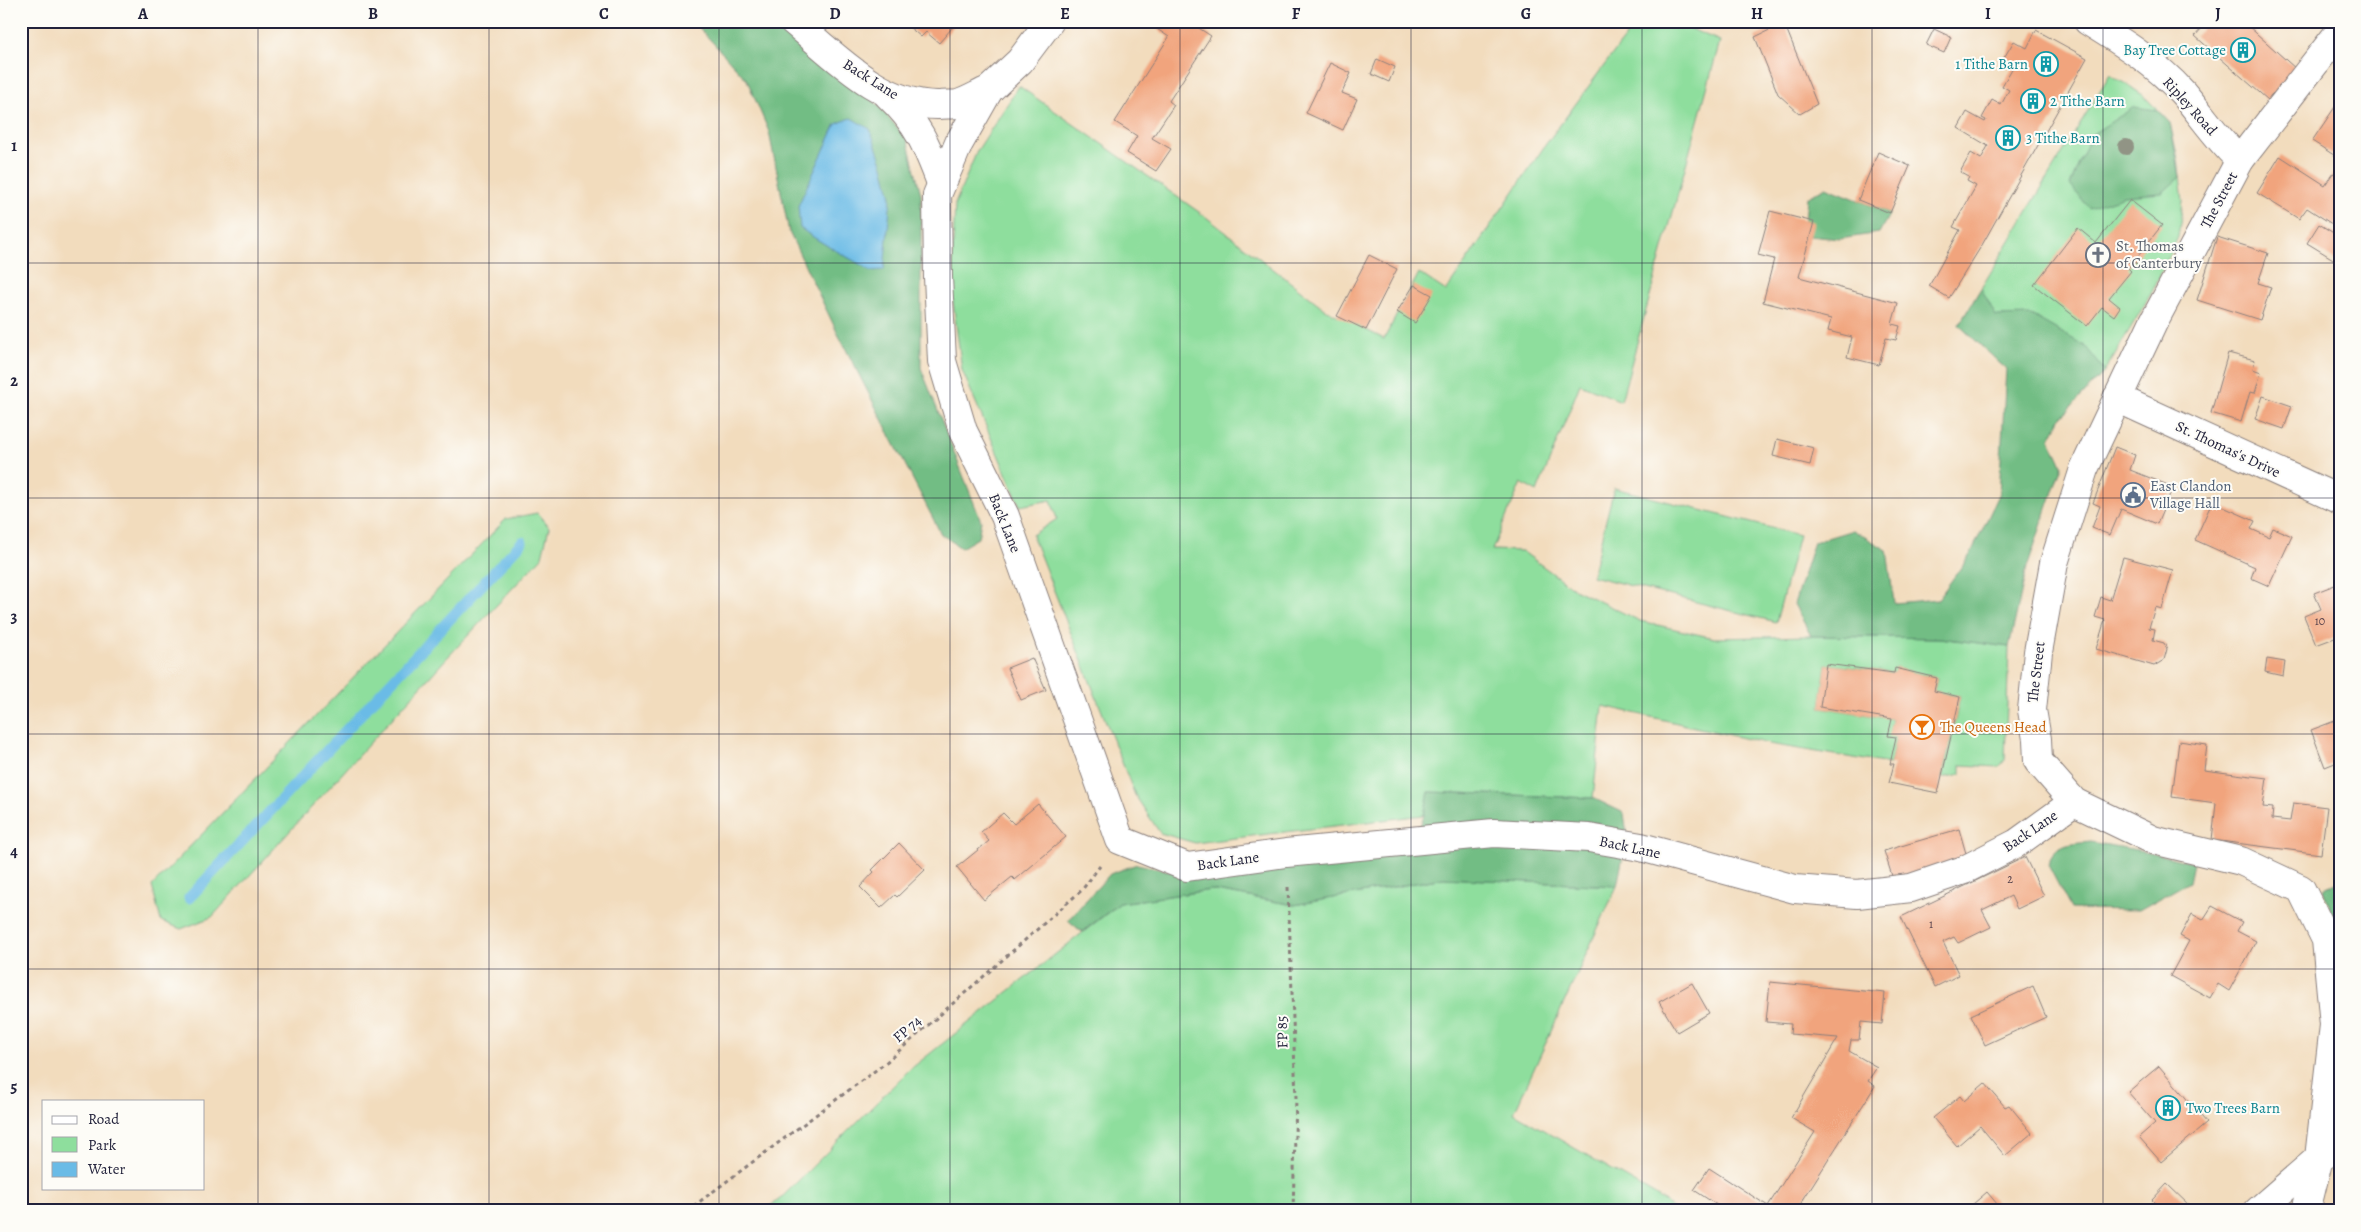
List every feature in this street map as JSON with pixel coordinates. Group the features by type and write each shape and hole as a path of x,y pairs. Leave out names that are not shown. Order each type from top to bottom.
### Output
{"street":[{"name":"Back Lane","path":"793,21 848,67 883,91 902,100 923,105 956,104 989,90"},
{"name":"Back Lane","path":"1050,21 1020,61 989,90 960,142 937,195 942,361 963,430 1005,516 1120,840 1187,867 1286,853 1494,833 1589,838 1641,847 1795,889 1857,894 1911,888 1964,870 2018,843 2074,802"},
{"name":"Ripley Road","path":"2088,21 2134,48 2182,92 2228,150 2240,160"},
{"name":"The Street","path":"2306,1211 2329,1152 2334,1025 2326,940 2301,889 2241,861 2153,840 2074,802 2038,761 2037,738 2032,710 2038,652 2054,563 2084,469 2153,322 2240,160 2340,31"},
{"path":"883,91 907,112 924,140 941,184"},
{"name":"St. Thomas's Drive","path":"2117,398 2340,500"},
{"path":"2258,1211 2329,1152"}],"path":[{"name":"FP 74","path":"687,1211 884,1064 1082,890 1120,840"},
{"name":"FP 85","path":"1286,853 1296,1098 1293,1211"}],"green space":[{"path":"693,21 775,21 876,103 907,139 921,194 921,368 981,521 978,538 961,548 941,534 837,332 789,232 769,132 747,80"},
{"path":"1637,21 1671,21 1720,41 1621,401 1580,384 1537,492 1521,483 1492,550 1522,551 1574,589 1640,621 1714,638 1811,636 1940,638 2009,647 2005,760 1999,767 1961,765 1961,774 1942,778 1960,697 1934,691 1937,678 1895,668 1894,673 1826,664 1820,707 1892,719 1889,735 1896,737 1890,764 1769,744 1603,706 1593,798 1429,792 1424,815 1195,843 1160,833 1135,795 1032,535 1057,519 1051,500 1020,506 962,370 951,287 955,204 977,151 1019,86 1206,217 1325,309 1384,339 1419,273 1446,291 1546,144"},
{"path":"2110,74 2143,95 2170,123 2178,159 2183,201 2178,237 2152,292 2105,371 2060,419 1959,325"},
{"path":"2134,107 2157,110 2170,123 2180,177 2162,193 2124,196 2089,208 2070,185 2091,135"},
{"path":"1826,187 1890,213 1879,233 1840,239 1810,236 1805,220 1807,198"},
{"path":"1981,288 1996,316 2031,315 2085,346 2105,371 2060,419 2050,439 2062,465 2027,567 2009,647 1940,638 1811,636 1794,604 1814,542 1853,530 1887,550 1894,603 1938,599 1970,555 1999,495 2006,369 1959,325"},
{"path":"1614,488 1799,535 1776,622 1592,576"},
{"path":"537,513 549,527 542,557 445,660 212,917 181,929 161,921 152,886 506,519"},
{"path":"1429,792 1593,798 1624,813 1627,836 1617,886 1443,878 1294,905 1211,890 1120,903 1082,932 1068,920 1110,874 1137,864 1185,874 1413,847 1424,815"},
{"path":"2091,842 2149,852 2193,863 2189,882 2139,910 2071,909 2048,865 2054,852 2064,846"},
{"path":"1443,878 1617,886 1514,1113 1659,1197 1676,1211 763,1211 780,1199 908,1071 1120,903 1211,890 1294,905"},
{"path":"2340,881 2340,945 2324,888"}],"water":[{"path":"851,118 870,129 883,166 891,197 884,270 871,271 800,228 798,206 836,124"}],"building":[{"path":"902,21 958,21 939,43 926,32 921,37"},
{"path":"1162,21 1188,21 1211,36 1169,101 1174,105 1152,138 1171,149 1156,171 1127,153 1137,136 1115,122 1169,37 1157,29"},
{"name":"Bay Tree Cottage","path":"2208,21 2250,21 2247,25 2296,69 2268,100 2195,36"},
{"path":"1784,23 1817,104 1800,114 1778,94 1755,37"},
{"path":"1934,29 1951,37 1944,53 1926,45"},
{"path":"2036,30 2087,58 1982,245 1949,298 1929,286 1960,230 1953,227 1976,186 1967,181 1969,177 1960,172 1971,153 1981,159 1988,146 1958,128 1967,112 1985,122 1986,120 1982,118 1992,100 2001,105 2009,90 2002,86 2013,67 2002,61 2014,41 2027,48"},
{"path":"1377,59 1395,67 1389,82 1371,74"},
{"path":"1330,63 1351,73 1342,93 1357,99 1343,130 1306,113"},
{"path":"2335,107 2340,110 2340,159 2312,141"},
{"path":"1878,152 1910,166 1890,213 1858,200"},
{"path":"2280,156 2325,185 2333,173 2340,177 2340,218 2335,226 2307,208 2299,219 2257,193"},
{"name":"St. Thomas of Canterbury","path":"2130,200 2162,225 2128,268 2131,271 2109,298 2120,307 2114,316 2102,307 2087,326 2034,285 2078,228 2096,243"},
{"path":"1770,211 1814,222 1799,277 1898,303 1892,324 1900,326 1896,340 1886,338 1879,365 1847,357 1852,337 1828,331 1831,319 1763,302 1774,259 1758,255"},
{"path":"2319,224 2340,237 2340,259 2338,262 2307,243"},
{"path":"2217,237 2268,253 2258,283 2271,287 2260,320 2197,300"},
{"path":"1369,255 1397,269 1366,330 1337,316"},
{"path":"1414,285 1432,295 1415,323 1397,312"},
{"path":"2228,353 2255,360 2253,369 2261,372 2255,393 2250,392 2241,422 2211,413"},
{"path":"2263,396 2292,406 2284,429 2255,419"},
{"path":"1777,439 1814,448 1810,465 1773,456"},
{"name":"East Clandon Village Hall","path":"2115,447 2135,455 2130,470 2173,487 2157,524 2121,509 2110,535 2092,528 2100,506 2093,503"},
{"path":"2212,502 2255,521 2251,529 2269,537 2273,528 2292,536 2269,586 2251,578 2255,567 2195,540"},
{"path":"2123,557 2173,570 2162,609 2155,607 2149,628 2155,629 2153,640 2164,643 2167,649 2164,660 2154,666 2096,649 2105,620 2095,617 2101,597 2110,600"},
{"path":"2340,583 2340,636 2316,645 2304,616 2321,609 2314,593"},
{"path":"1032,658 1046,690 1021,700 1007,668"},
{"path":"2267,659 2285,662 2283,676 2265,672"},
{"name":"The Queens Head","path":"1826,664 1894,673 1895,668 1937,678 1934,691 1960,697 1938,793 1889,783 1894,764 1890,764 1896,737 1888,736 1892,719 1820,707"},
{"path":"2340,719 2340,761 2325,767 2311,730"},
{"path":"2179,741 2207,745 2204,770 2267,778 2263,807 2273,808 2272,819 2290,821 2293,803 2327,807 2321,854 2212,840 2216,803 2172,797"},
{"path":"1038,804 1066,837 1015,880 1012,877 984,900 957,867 989,841 981,832 1003,813 1014,824"},
{"path":"1959,829 1967,857 1893,879 1884,851"},
{"path":"899,843 925,870 897,897 895,895 881,908 860,887 874,872 872,870"},
{"path":"2025,857 2044,896 2017,909 2011,896 1982,910 1991,927 1958,943 1954,937 1943,942 1959,975 1935,987 1901,917"},
{"path":"2212,906 2242,922 2237,931 2256,941 2229,991 2218,984 2210,998 2170,976 2189,941 2180,936 2192,914 2203,920"},
{"path":"1770,982 1885,993 1882,1024 1861,1022 1859,1040 1851,1040 1849,1051 1877,1067 1868,1081 1875,1086 1796,1211 1726,1211 1694,1190 1709,1168 1768,1206 1815,1132 1791,1118 1838,1038 1790,1034 1791,1024 1766,1022"},
{"path":"1692,983 1709,1013 1677,1032 1659,1002"},
{"path":"2033,986 2046,1017 1985,1045 1971,1015"},
{"name":"Two Trees Barn","path":"2159,1066 2207,1123 2161,1162 2139,1137 2155,1123 2128,1092"},
{"path":"1985,1083 2005,1107 2009,1105 2032,1133 2005,1156 1980,1126 1957,1146 1933,1118 1960,1096 1964,1101"},
{"path":"2167,1184 2191,1207 2188,1211 2163,1211 2152,1200"},
{"path":"1987,1192 2003,1211 1965,1211"}],"waterway":[{"path":"189,898 522,542"}],"place":[{"name":"Bay Tree Cottage","path":"2243,50"},
{"name":"1 Tithe Barn","path":"2046,64"},
{"name":"2 Tithe Barn","path":"2033,101"},
{"name":"3 Tithe Barn","path":"2008,138"},
{"name":"St. Thomas of Canterbury","path":"2098,255"},
{"name":"East Clandon Village Hall","path":"2133,495"},
{"name":"The Queens Head","path":"1922,727"},
{"name":"Two Trees Barn","path":"2168,1108"}]}
